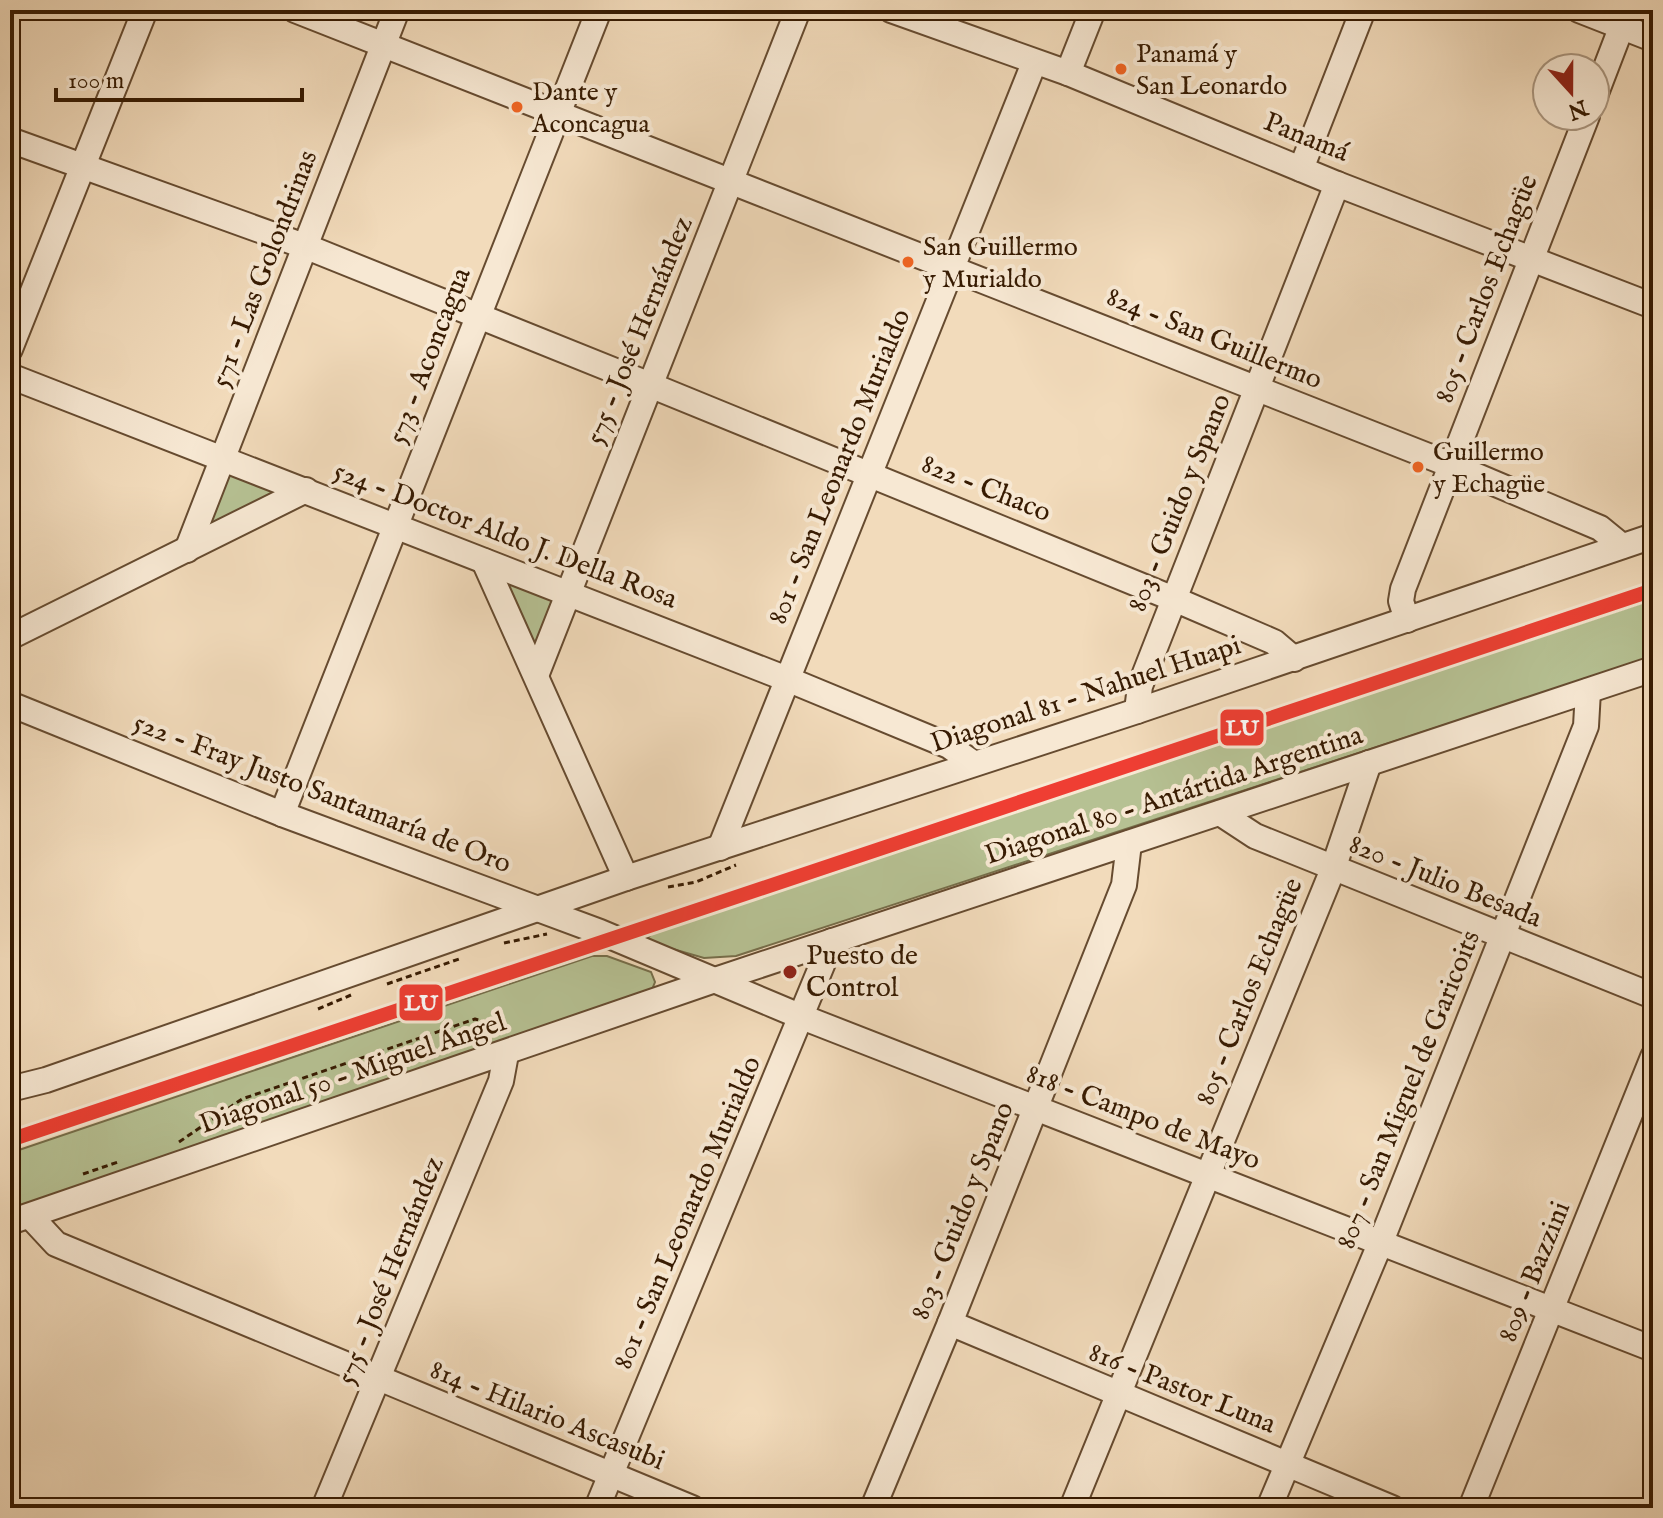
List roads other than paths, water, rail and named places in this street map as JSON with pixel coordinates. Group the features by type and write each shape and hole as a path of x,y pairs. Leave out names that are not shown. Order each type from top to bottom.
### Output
{"street":[{"path":"10,349 145,10"},
{"name":"824 - San Guillermo","path":"295,10 1451,465 1600,528 1622,546"},
{"name":"571 - Las Golondrinas","path":"187,550 397,10"},
{"name":"573 - Aconcagua","path":"282,814 599,10"},
{"name":"575 - José Hernández","path":"537,673 798,10"},
{"name":"Panamá","path":"891,10 1068,73 1337,184 1653,306"},
{"path":"1068,73 1093,10"},
{"path":"1301,169 1363,10"},
{"path":"1579,10 1625,18 1653,39"},
{"path":"1611,54 1625,18"},
{"name":"801 - San Leonardo Murialdo","path":"720,848 1034,63"},
{"name":"805 - Carlos Echagüe","path":"1407,620 1401,601 1403,589 1581,132"},
{"name":"822 - Chaco","path":"10,140 307,247 650,385 1174,599 1274,642 1294,659"},
{"name":"803 - Guido y Spano","path":"1137,711 1140,686 1337,184"},
{"name":"524 - Doctor Aldo J. Della Rosa","path":"10,376 787,679 949,746 973,763"},
{"path":"10,637 306,490"},
{"name":"Diagonal 81 - Nahuel Huapi","path":"10,1089 46,1080 626,878 1294,659 1653,536"},
{"path":"484,561 537,673 626,878"},
{"name":"Diagonal 80 - Antártida Argentina","path":"715,980 1653,669"},
{"name":"807 - San Miguel de Garicoits","path":"1269,1508 1380,1244 1586,726 1588,691"},
{"name":"522 - Fray Justo Santamaría de Oro","path":"10,704 282,814 613,938"},
{"name":"805 - Carlos Echagüe","path":"1072,1508 1333,869 1369,763"},
{"name":"820 - Julio Besada","path":"1220,813 1255,836 1333,869 1653,996"},
{"name":"803 - Guido y Spano","path":"873,1508 1124,885 1129,843"},
{"name":"818 - Campo de Mayo","path":"613,938 802,1017 1653,1349"},
{"name":"801 - San Leonardo Murialdo","path":"597,1508 832,941"},
{"name":"Diagonal 50 - Miguel Ángel","path":"20,1219 509,1044 715,980"},
{"name":"575 - José Hernández","path":"324,1508 501,1081 509,1044"},
{"name":"809 - Bazzini","path":"1471,1508 1653,1057"},
{"name":"814 - Hilario Ascasubi","path":"20,1219 56,1244 692,1508"},
{"name":"816 - Pastor Luna","path":"950,1323 1392,1508"}],"place":[{"name":"Panamá y San Leonardo","path":"1121,69"},
{"name":"Dante y Aconcagua","path":"517,107"},
{"name":"San Guillermo y Murialdo","path":"908,262"},
{"name":"Guillermo y Echagüe","path":"1418,467"},
{"name":"Puesto de Control","path":"790,972"}]}
